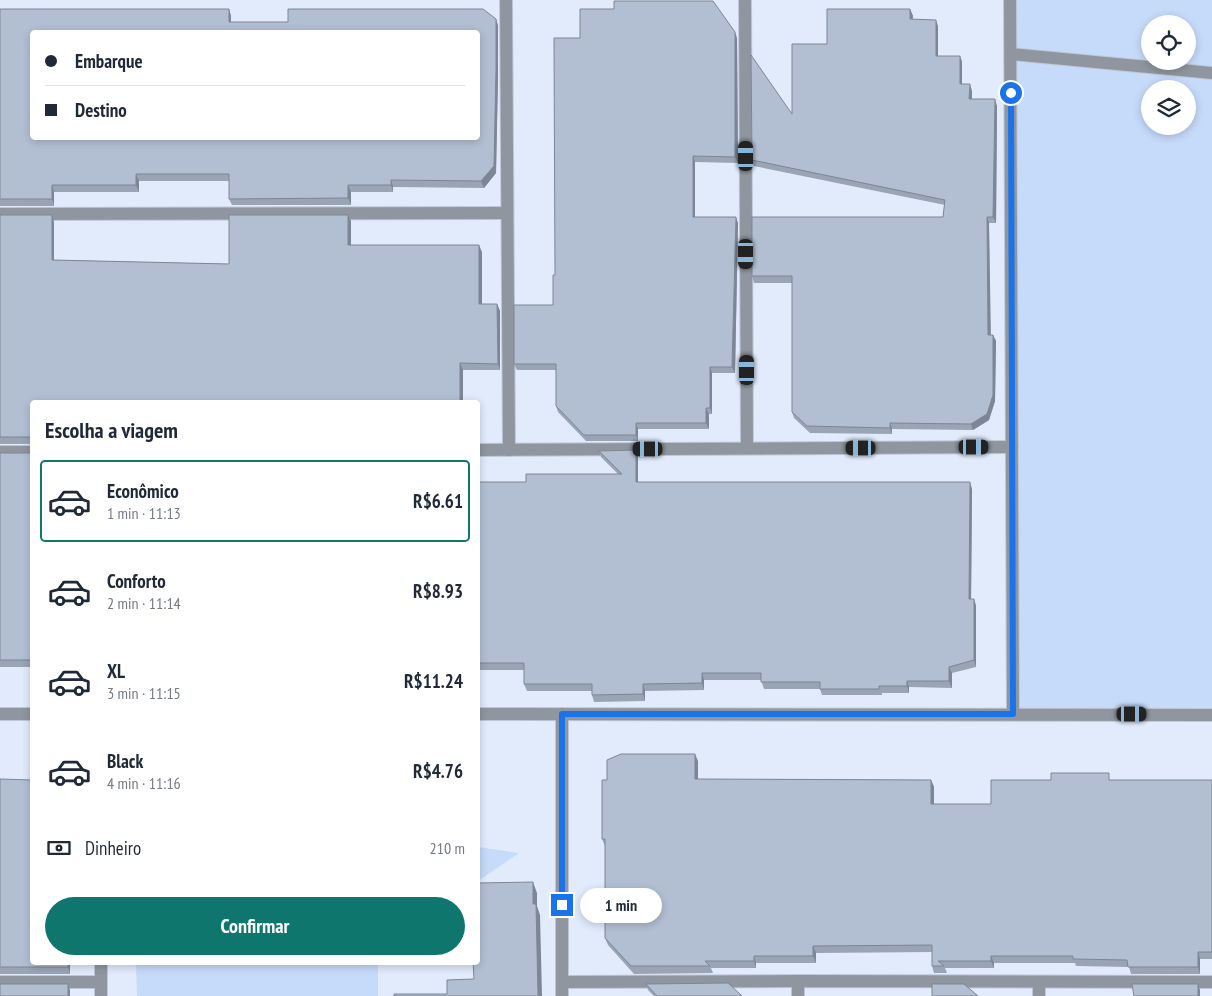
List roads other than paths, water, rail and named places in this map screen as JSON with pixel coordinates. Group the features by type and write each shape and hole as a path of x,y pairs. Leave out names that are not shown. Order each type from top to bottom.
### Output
{"street":[{"path":"506,0 508,450"},
{"path":"745,0 747,448"},
{"path":"1010,0 1013,714"},
{"path":"1011,54 1212,73"},
{"path":"0,214 507,213"},
{"path":"480,450 1012,447"},
{"path":"0,452 30,452"},
{"path":"0,714 30,714"},
{"path":"480,714 1212,715"},
{"path":"562,714 562,996"},
{"path":"100,965 101,996"},
{"path":"798,981 798,996"},
{"path":"0,982 101,982"},
{"path":"562,982 1212,982"},
{"path":"1039,982 1039,996"}]}
